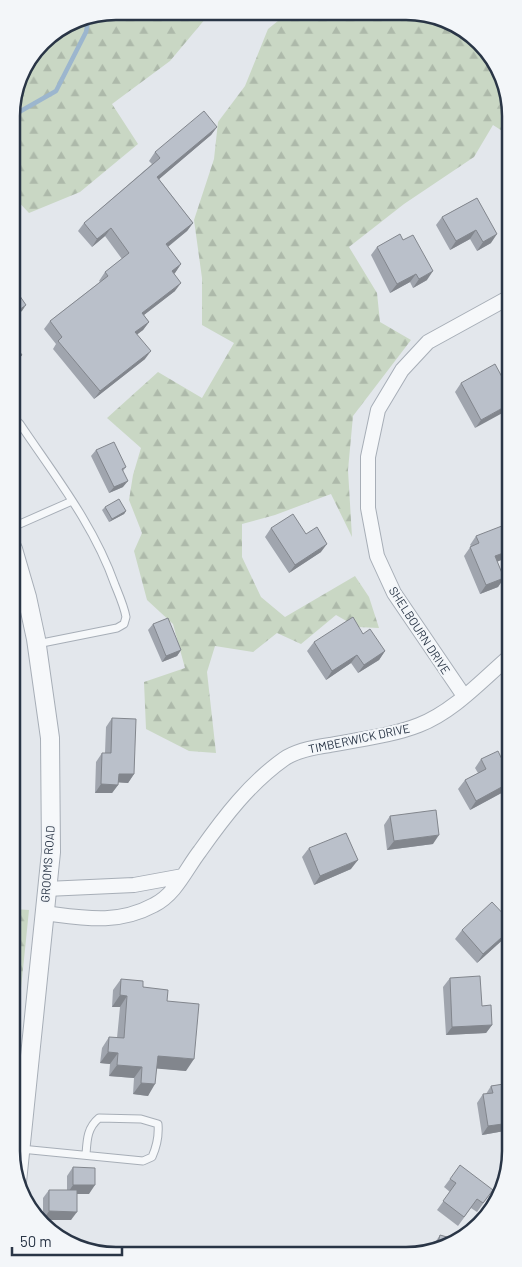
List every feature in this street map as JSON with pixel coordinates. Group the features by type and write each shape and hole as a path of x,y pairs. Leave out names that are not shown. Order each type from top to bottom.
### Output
{"street":[{"name":"SHELBOURN DRIVE","path":"464,696 394,593 377,556 368,508 368,457 378,410 402,370 428,342 502,301"},
{"name":"GROOMS ROAD","path":"20,573 27,597 36,644 50,738 51,852 20,1156"},
{"name":"TIMBERWICK DRIVE","path":"44,913 114,919 133,915 157,904 172,891 199,851 249,787 286,758 306,749 390,733 418,725 439,715 502,663"},
{"path":"46,889 134,886 183,876"}],"lane":[{"path":"20,424 72,501 106,560 126,617 124,624 117,628 36,644"},
{"path":"20,524 72,501"},
{"path":"21,1149 143,1161 152,1157 159,1136 158,1124 141,1119 99,1118 92,1124 87,1137 86,1155"}],"green space":[{"path":"110,20 204,20 170,61 112,104 138,144 80,192 29,213 20,203 20,110 27,80 36,63 48,48 68,33 85,25 98,22"},
{"path":"279,20 412,20 437,25 459,36 474,48 489,68 499,91 502,131 493,125 474,157 404,204 349,247 377,293 380,322 411,340 353,416 348,470 352,537 331,494 275,515 242,524 242,557 261,597 285,617 355,576 369,597 379,628 357,627 336,615 301,644 277,633 253,652 215,646 207,672 216,753 189,751 146,729 144,682 185,668 173,624 147,600 134,551 142,533 129,500 133,475 141,448 107,418 158,372 202,398 234,343 202,325 202,278 194,220 214,159 218,122 245,86 268,29"},
{"path":"20,909 29,910 20,998"}],"building":[{"path":"204,111 217,127 157,177 193,223 166,244 181,264 172,271 181,283 142,313 149,322 135,332 151,351 100,391 58,341 62,337 50,321 108,276 105,272 129,253 111,228 97,239 84,223 160,158 155,152"},
{"path":"477,198 497,234 483,242 476,230 456,241 442,217"},
{"path":"400,234 403,240 413,235 433,271 419,279 416,274 397,284 377,247"},
{"path":"20,296 26,305 20,309"},
{"path":"495,364 502,377 502,408 481,420 461,383"},
{"path":"114,442 126,467 122,469 128,481 114,487 96,450"},
{"path":"119,499 126,511 112,519 105,507"},
{"path":"293,514 306,534 317,527 327,544 295,565 271,528"},
{"path":"502,526 502,554 495,556 502,573 502,579 486,585 470,547 479,543 476,536"},
{"path":"353,617 363,634 370,629 385,651 364,665 357,655 332,671 314,642"},
{"path":"168,618 181,650 166,656 153,624"},
{"path":"112,718 136,719 134,774 119,774 118,785 101,784 102,753 111,753"},
{"path":"498,751 502,759 502,787 476,801 465,780 486,769 481,759"},
{"path":"436,810 439,835 394,841 390,816"},
{"path":"346,833 358,860 320,876 309,848"},
{"path":"492,902 502,913 502,937 483,954 462,930"},
{"path":"480,976 482,1006 491,1005 492,1025 452,1027 450,978"},
{"path":"121,979 143,981 143,987 168,990 167,1001 199,1004 194,1059 158,1056 155,1084 141,1083 142,1067 117,1065 118,1053 108,1052 109,1037 124,1038 127,996 120,995"},
{"path":"502,1084 502,1124 488,1126 483,1094 493,1093 491,1086"},
{"path":"460,1165 493,1190 483,1203 477,1199 464,1217 443,1201 456,1183 450,1179"},
{"path":"73,1167 95,1168 95,1185 73,1185"},
{"path":"49,1190 77,1190 77,1212 49,1211"},
{"path":"440,1235 448,1237 442,1240 438,1241"}],"waterway":[{"path":"20,111 56,91 86,32 88,24"}]}
